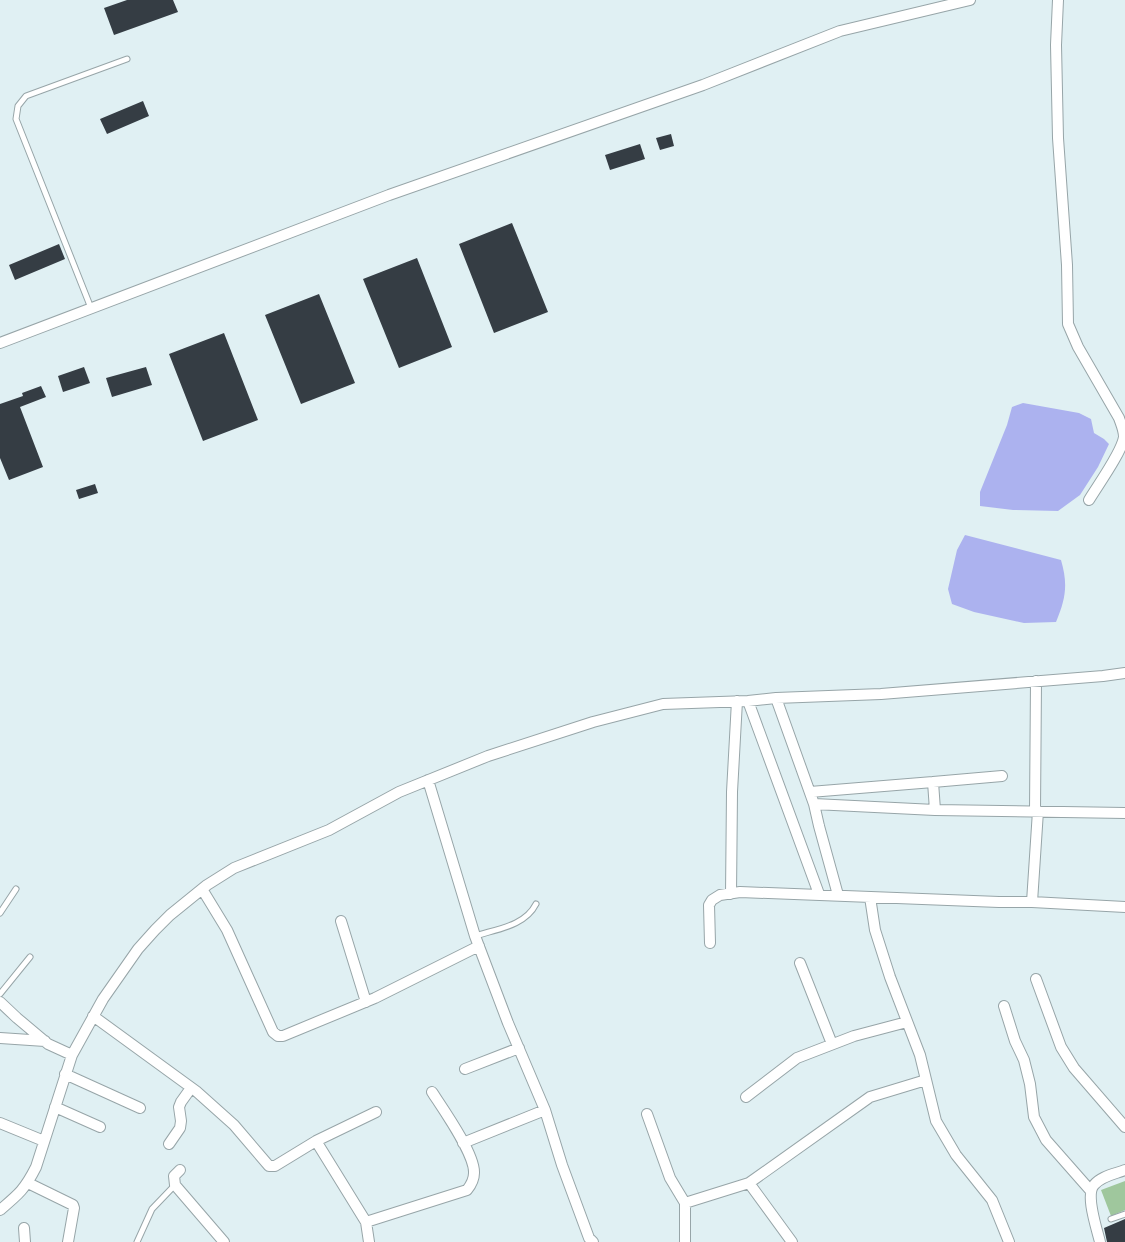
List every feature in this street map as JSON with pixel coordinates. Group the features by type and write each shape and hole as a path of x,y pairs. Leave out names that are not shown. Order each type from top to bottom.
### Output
{"street":[{"path":"0,343 389,195 703,85 840,31 970,0"},
{"path":"1058,0 1056,45 1058,138 1067,265 1068,324 1078,347 1119,418 1124,438 1089,500"},
{"path":"0,1210 21,1193 28,1184 36,1167 72,1055 103,999 138,949 170,915 202,889 234,868 329,830 399,792 488,756 593,722 663,704 881,694 1125,673"},
{"path":"1032,902 1037,811 1036,681"},
{"path":"776,698 814,804 838,896"},
{"path":"731,894 732,792 742,701"},
{"path":"742,701 819,894"},
{"path":"810,792 1002,776"},
{"path":"428,780 477,941 545,1110 562,1164 593,1242"},
{"path":"933,782 935,810"},
{"path":"814,804 935,810 1125,813"},
{"path":"202,889 226,930 273,1032 278,1036 283,1036 366,1002 477,941"},
{"path":"710,943 709,905 720,895 740,892 1125,907"},
{"path":"870,897 875,930 890,977 920,1055 936,1121 956,1155 992,1200 1009,1242"},
{"path":"341,921 366,1002"},
{"path":"800,963 832,1044"},
{"path":"1036,979 1061,1047 1097,1096 1125,1127"},
{"path":"0,1002 48,1044 72,1055"},
{"path":"1004,1006 1015,1041 1024,1060 1034,1117 1046,1140 1090,1190"},
{"path":"93,1017 191,1088 234,1125 269,1166 275,1166 316,1141 376,1112"},
{"path":"746,1097 797,1058 854,1036 907,1022"},
{"path":"0,1038 45,1041"},
{"path":"465,1069 519,1048"},
{"path":"65,1074 141,1108"},
{"path":"686,1203 749,1183 870,1096 926,1080"},
{"path":"169,1144 180,1128 179,1107 191,1088"},
{"path":"366,1222 467,1190 473,1180 474,1170 470,1155 432,1092"},
{"path":"55,1107 100,1127"},
{"path":"463,1143 545,1110"},
{"path":"647,1114 670,1178 686,1203 685,1242"},
{"path":"0,1123 44,1141"},
{"path":"316,1141 366,1222 369,1242"},
{"path":"180,1170 174,1176 175,1185 224,1242"},
{"path":"1100,1242 1090,1190 1099,1180 1125,1170"},
{"path":"749,1183 792,1242"},
{"path":"28,1184 73,1205 68,1242"},
{"path":"24,1228 25,1242"}],"lane":[{"path":"91,308 16,119 18,106 26,96 127,59"},
{"path":"0,913 16,889"},
{"path":"477,941 518,923 532,911 536,904"},
{"path":"0,994 30,957"},
{"path":"137,1242 152,1209 175,1185"},
{"path":"1111,1219 1125,1214"}],"green space":[{"path":"1125,1181 1125,1210 1111,1216 1101,1190"}],"water":[{"path":"1023,403 1079,413 1091,419 1094,433 1109,444 1098,467 1080,495 1058,511 1013,510 980,506 980,492 1012,407"},
{"path":"965,535 1061,560 1065,576 1065,591 1056,622 1024,623 974,612 952,604 948,589 957,550"}],"building":[{"path":"127,0 173,0 178,12 114,35 104,8"},
{"path":"143,101 149,116 107,134 100,119"},
{"path":"671,134 674,146 660,150 656,138"},
{"path":"640,144 645,159 610,170 605,155"},
{"path":"512,223 548,312 494,333 459,244"},
{"path":"59,244 65,259 15,280 9,265"},
{"path":"417,258 452,347 399,368 363,279"},
{"path":"319,294 355,383 301,404 265,315"},
{"path":"224,333 258,420 203,441 169,354"},
{"path":"84,367 90,383 63,392 58,376"},
{"path":"146,367 152,385 112,397 106,378"},
{"path":"41,386 46,397 20,407 43,467 9,480 0,458 0,404 23,396 22,393"},
{"path":"95,484 98,493 79,499 76,490"},
{"path":"1125,1219 1125,1242 1107,1242 1104,1228"}]}
